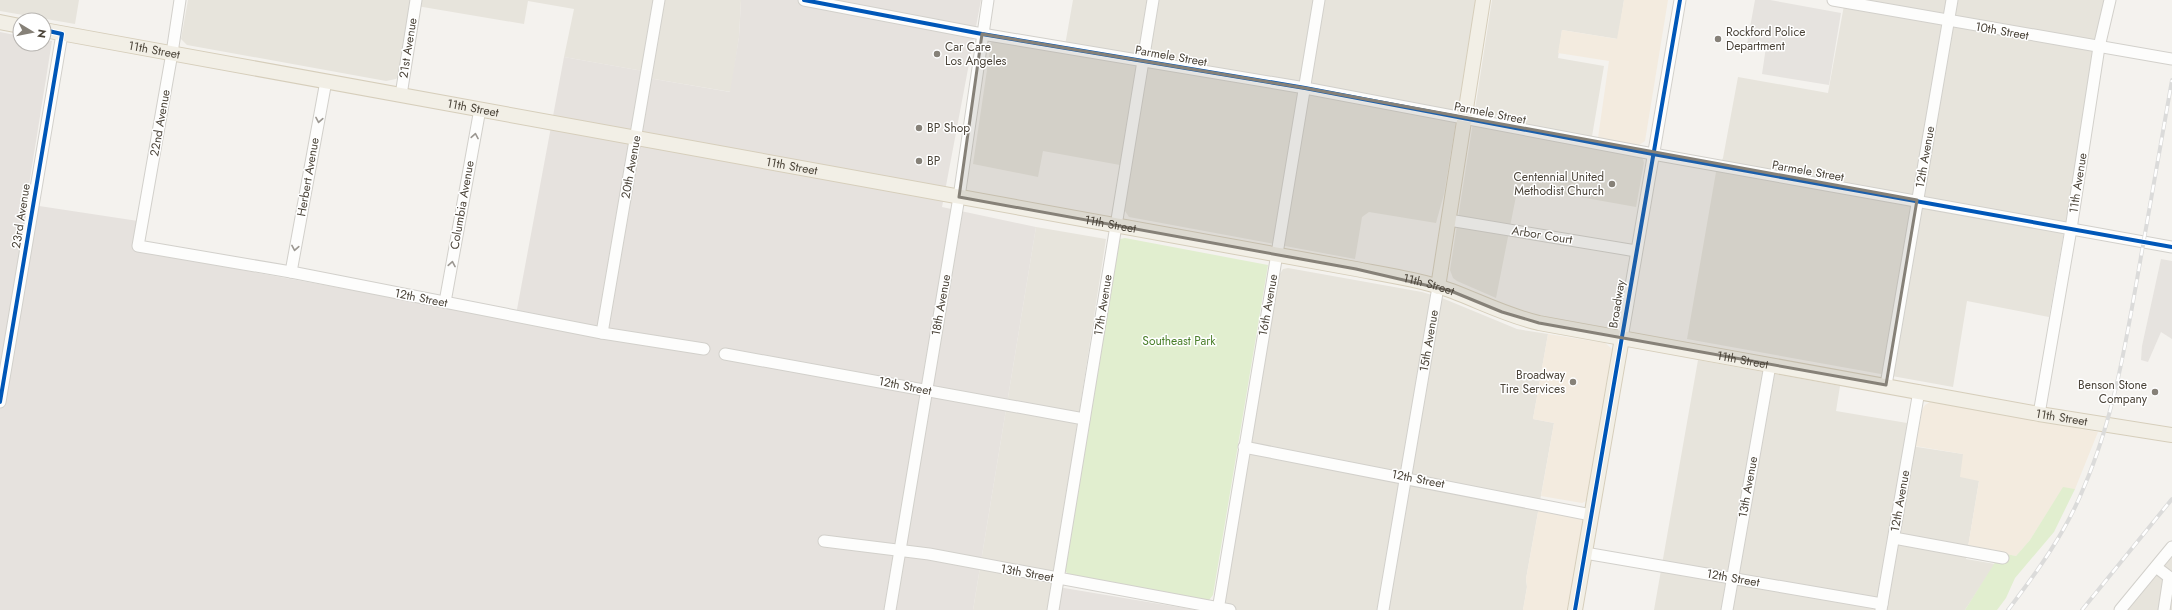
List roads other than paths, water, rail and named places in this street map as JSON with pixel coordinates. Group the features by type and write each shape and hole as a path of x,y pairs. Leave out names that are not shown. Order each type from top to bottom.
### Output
{"main road":[{"name":"15th Avenue","path":"1438,287 1483,0"},
{"path":"0,22 12,24"},
{"name":"11th Street","path":"52,32 1409,280 1438,287 1521,319 2039,414 2172,435"},
{"name":"Broadway","path":"1575,610 1622,338"}],"street":[{"name":"22nd Avenue","path":"138,246 180,0"},
{"name":"21st Avenue","path":"401,95 416,0"},
{"name":"20th Avenue","path":"602,333 659,0"},
{"name":"Parmele Street","path":"804,0 982,34 1305,88 1653,154 1917,200 2172,247"},
{"name":"18th Avenue","path":"890,610 959,197 988,0"},
{"name":"17th Avenue","path":"1053,610 1153,0"},
{"name":"16th Avenue","path":"1218,609 1319,0"},
{"name":"Broadway","path":"1622,338 1680,0"},
{"name":"10th Street","path":"1833,0 2172,59"},
{"name":"12th Avenue","path":"1886,385 1952,0"},
{"name":"11th Avenue","path":"2039,414 2071,229 2099,47 2110,0"},
{"name":"23rd Avenue","path":"0,402 62,34"},
{"name":"Herbert Avenue","path":"291,272 326,81"},
{"name":"Columbia Avenue","path":"445,302 480,109"},
{"name":"Arbor Court","path":"1448,220 1636,251"},
{"name":"12th Street","path":"138,246 291,272 602,333 704,349"},
{"name":"15th Avenue","path":"1383,610 1438,287"},
{"name":"12th Street","path":"725,354 1084,419"},
{"name":"13th Avenue","path":"1727,610 1770,365"},
{"name":"12th Avenue","path":"1881,607 1919,391"},
{"name":"12th Street","path":"1244,446 1591,515"},
{"path":"1894,538 2003,558"},
{"name":"13th Street","path":"824,541 900,550 1230,610"},
{"path":"2120,610 2172,547"},
{"name":"12th Street","path":"1585,553 1732,578 1881,607"},
{"path":"2156,567 2171,577 2164,610"}],"railway":[{"path":"2008,610 2030,581 2069,520 2084,487 2103,434 2124,351 2172,80"},
{"path":"2082,610 2172,499"}],"place":[{"name":"Rockford Police Department","path":"1718,39"},
{"name":"Car Care Los Angeles","path":"937,54"},
{"name":"BP Shop","path":"919,128"},
{"name":"BP","path":"919,161"},
{"name":"Centennial United Methodist Church","path":"1612,184"},
{"name":"Broadway Tire Services","path":"1573,382"},
{"name":"Benson Stone Company","path":"2155,392"}],"park label":[{"name":"Southeast Park","path":"1179,341"}]}
